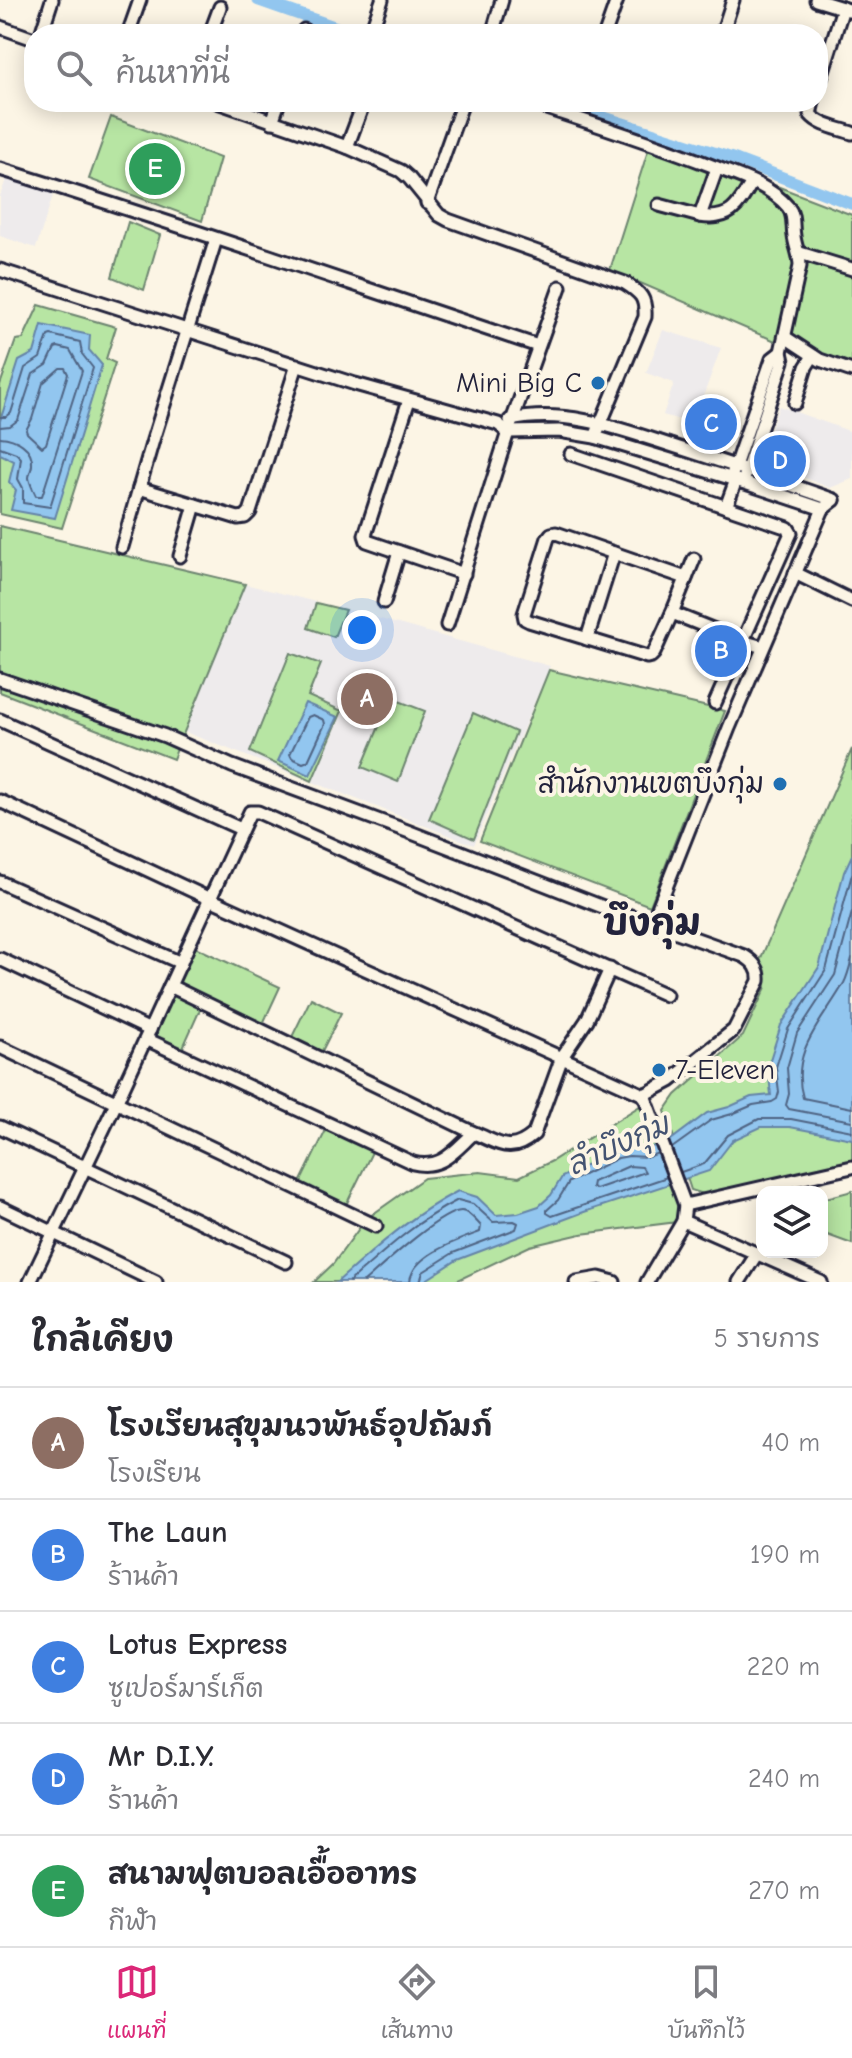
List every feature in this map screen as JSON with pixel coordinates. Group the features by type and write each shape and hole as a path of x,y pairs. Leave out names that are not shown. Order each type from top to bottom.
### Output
{"street":[{"path":"44,24 52,0"},
{"path":"132,24 140,0"},
{"path":"374,23 382,0"},
{"path":"495,24 502,0"},
{"path":"609,24 617,0"},
{"path":"725,24 733,0"},
{"path":"816,0 850,9 828,63"},
{"path":"214,24 220,7"},
{"path":"0,27 24,35"},
{"path":"244,112 347,147 401,171 427,203 448,220 625,283 639,292 646,304 645,317 595,437"},
{"path":"272,122 276,112"},
{"path":"347,147 360,112"},
{"path":"427,203 459,112"},
{"path":"559,112 641,139 752,182 769,191 789,208 800,253 800,266 781,352 783,361 748,469 736,480"},
{"path":"810,112 818,122 852,133"},
{"path":"700,216 717,168"},
{"path":"0,169 115,204 538,346"},
{"path":"659,205 700,216 725,216 741,201 752,182"},
{"path":"122,547 216,239"},
{"path":"800,253 852,269"},
{"path":"0,270 503,428 559,431 595,437 823,509"},
{"path":"447,625 464,574 503,428 513,419 560,287"},
{"path":"785,337 813,356 852,371"},
{"path":"726,507 736,480 735,466 772,359 781,352"},
{"path":"795,403 806,367 813,356"},
{"path":"139,488 238,518 245,517 250,512 297,365"},
{"path":"409,400 365,535 367,541 464,574"},
{"path":"756,406 768,411"},
{"path":"513,419 563,417 602,423 834,500 823,509 763,647 652,923"},
{"path":"683,464 687,451"},
{"path":"571,454 788,528 791,533 715,703"},
{"path":"180,556 195,505"},
{"path":"686,578 556,533 551,534 524,608 525,619 651,656 672,613 694,559"},
{"path":"384,602 399,552"},
{"path":"587,639 614,553"},
{"path":"795,573 852,601"},
{"path":"672,613 763,647"},
{"path":"0,679 165,736 256,776 753,961 759,981 734,1030 670,1081 644,1095"},
{"path":"0,720 241,829"},
{"path":"0,801 644,1095 685,1205 683,1221 647,1282"},
{"path":"30,1282 250,812 258,812 666,995"},
{"path":"0,882 181,963"},
{"path":"0,959 413,1163 425,1166 440,1162 474,1133"},
{"path":"170,986 509,1147 525,1142 534,1134 562,1057 587,1020 610,969"},
{"path":"0,1047 376,1226"},
{"path":"0,1127 286,1262"},
{"path":"685,1205 852,1167"},
{"path":"0,1207 156,1282"},
{"path":"683,1221 756,1255 739,1282"},
{"path":"763,1258 821,1282"},
{"path":"576,1282 599,1278 614,1282"}],"shaded area":[{"path":"8,174 55,189 36,248 0,236 0,196"},
{"path":"663,330 721,348 693,424 663,415 674,383 646,373"},
{"path":"779,406 852,432 852,479 830,488 760,460"},
{"path":"245,584 550,666 474,845 185,732"}],"green space":[{"path":"111,117 220,158 202,221 89,179"},
{"path":"652,138 852,215 852,374 610,270"},
{"path":"128,222 160,235 144,290 112,277"},
{"path":"39,305 116,327 106,359 115,363 62,528 0,514 0,385 16,340 23,339"},
{"path":"0,526 245,584 173,759 0,692"},
{"path":"316,603 345,610 334,637 308,628"},
{"path":"290,653 321,664 308,696 342,711 312,781 250,752"},
{"path":"549,670 725,711 650,906 480,841"},
{"path":"391,698 425,711 398,782 362,767"},
{"path":"473,713 516,732 474,839 429,819"},
{"path":"852,749 852,1164 710,1196 691,1190 665,1111 676,1095 743,1036 766,987 764,975 757,967"},
{"path":"195,947 280,987 262,1026 176,986"},
{"path":"170,990 202,1005 181,1052 148,1037"},
{"path":"311,998 341,1013 321,1053 291,1039"},
{"path":"643,1104 680,1205 677,1222 581,1234 530,1246 454,1282 314,1282 333,1264 366,1219 424,1178 480,1172 519,1177 552,1161"},
{"path":"328,1126 374,1148 346,1205 300,1183"},
{"path":"852,1191 852,1244 828,1235 828,1197"}],"water":[{"path":"42,325 90,335 89,350 102,365 55,518 11,510 16,490 9,482 14,461 0,454 0,421 19,361 34,353"},
{"path":"305,703 338,717 310,775 278,761"},
{"path":"852,855 852,1139 790,1127 761,1127 733,1140 709,1171 584,1212 457,1260 423,1282 337,1282 409,1222 458,1191 477,1197 496,1215 518,1213 539,1206 551,1195 562,1177 615,1151 647,1149 672,1139 707,1113 751,1097 771,1095 768,1066 781,1025 819,967 844,872"}],"waterway":[{"path":"258,0 326,24"},
{"path":"587,112 737,160 852,204"}],"place":[{"name":"สนามฟุตบอลเอื้ออาทร","path":"155,169"},
{"name":"Mini Big C","path":"598,383"},
{"name":"Lotus Express","path":"711,424"},
{"name":"Mr D.I.Y.","path":"780,461"},
{"name":"The Laun","path":"721,651"},
{"name":"โรงเรียนสุขุมนวพันธ์อุปถัมภ์","path":"367,699"},
{"name":"สำนักงานเขตบึงกุ่ม","path":"780,784"},
{"name":"7-Eleven","path":"659,1070"}],"district":[{"name":"บึงกุ่ม","path":"652,923"}],"water label":[{"name":"ลำบึงกุ่ม","path":"618,1145"}]}
